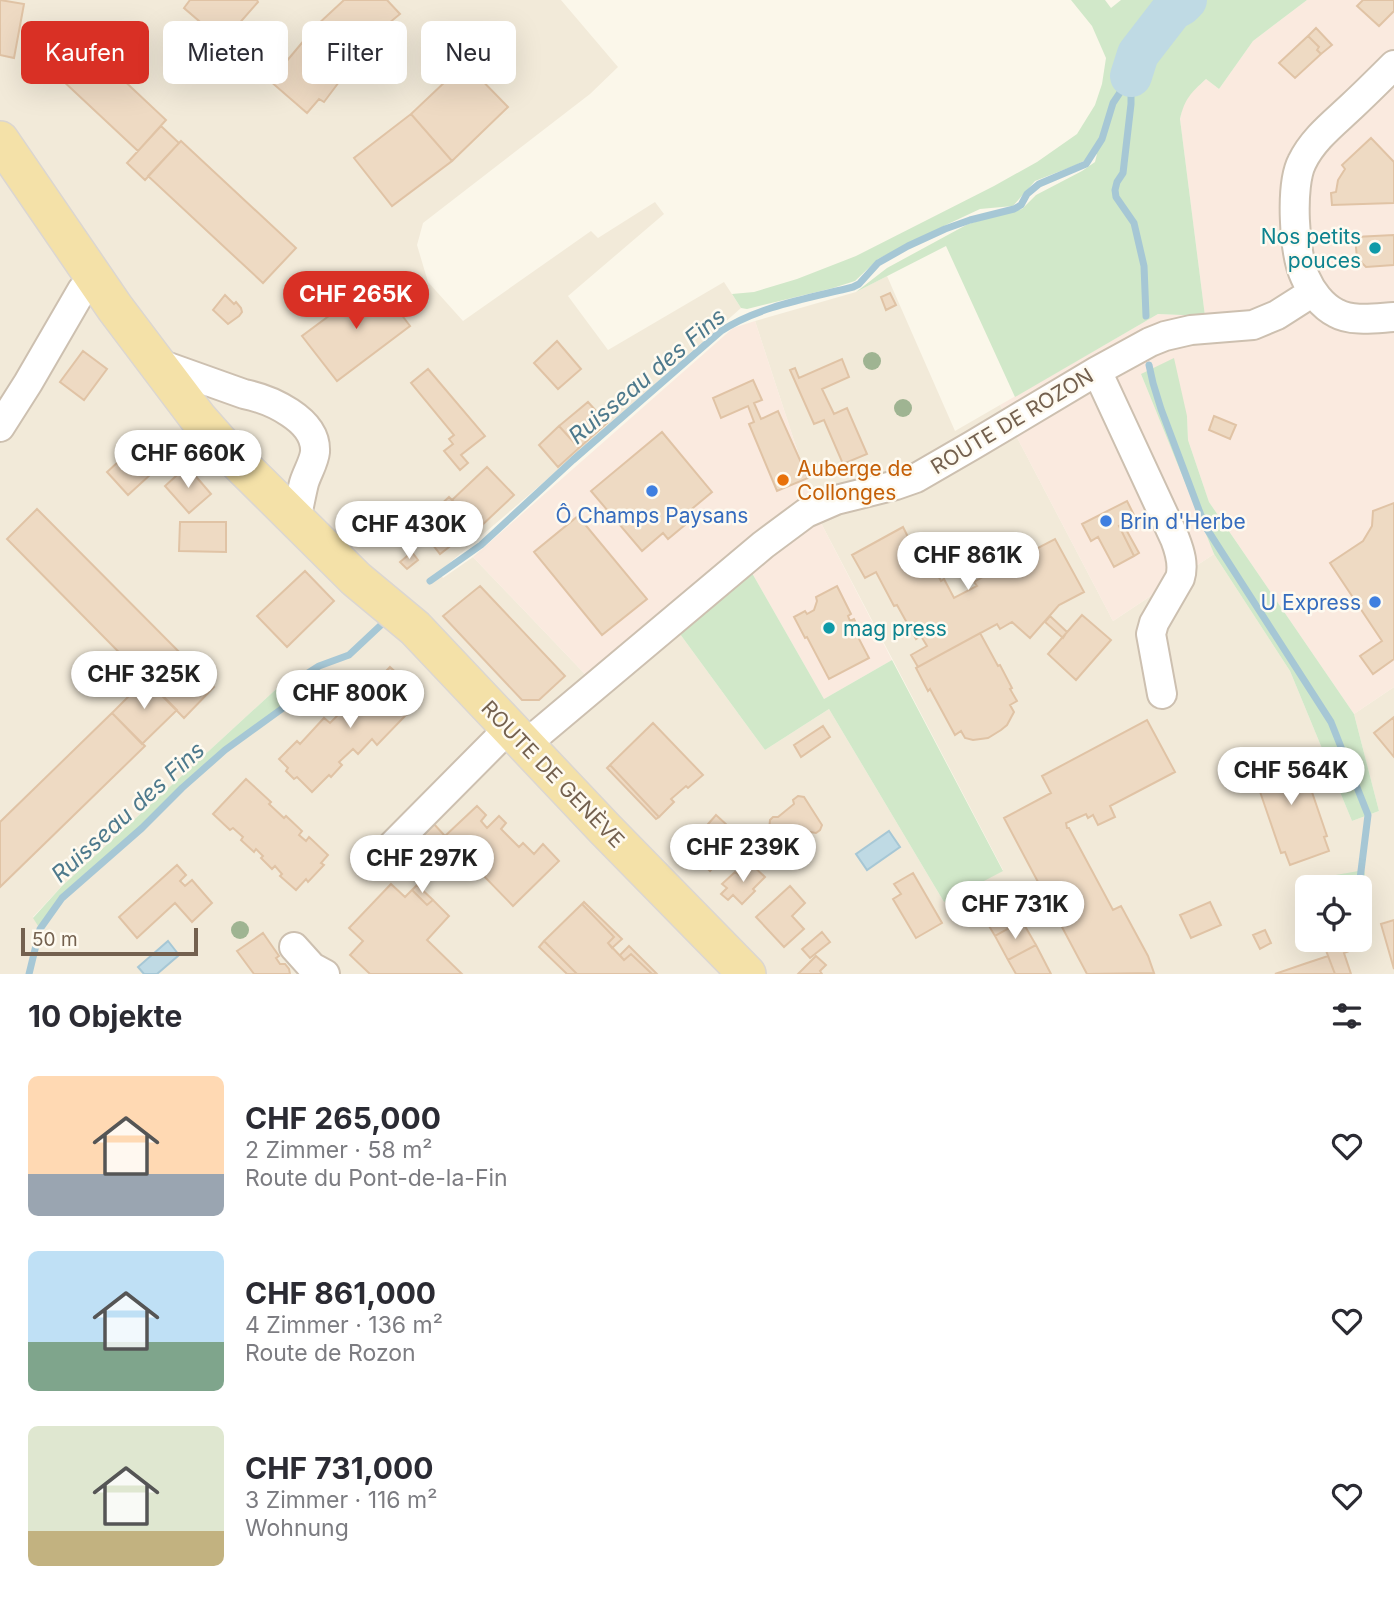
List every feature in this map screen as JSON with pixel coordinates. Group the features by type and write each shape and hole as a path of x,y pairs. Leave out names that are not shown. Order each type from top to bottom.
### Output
{"main road":[{"name":"ROUTE DE GENÈVE","path":"0,140 115,309 198,418 229,453 356,579 415,628 604,829 747,974"}],"street":[{"path":"1394,65 1316,141 1297,172 1295,197 1298,250 1302,269 1313,292 1333,312 1342,316 1394,317"},
{"path":"0,427 82,290 94,277"},
{"name":"ROUTE DE ROZON","path":"374,864 517,736 806,513 836,500 916,478 1137,348 1165,336 1191,330 1253,325 1265,321 1313,292"},
{"path":"157,363 259,397 292,414 304,425 314,442 315,454 304,482 296,520"},
{"path":"1097,371 1175,539 1181,560 1180,578 1154,623 1151,634 1162,694"},
{"path":"294,947 312,967 325,974"}],"shaded area":[{"path":"0,0 561,0 618,67 590,94 423,223 417,245 428,282 463,321 591,231 598,238 655,202 664,214 568,296 608,350 724,282 741,308 439,572 443,578 473,557 604,694 680,634 765,750 829,709 944,902 1003,870 821,523 755,321 856,292 887,276 955,431 1000,405 1113,621 1214,554 1290,671 1352,821 1379,811 1354,714 1394,687 1394,974 0,974","holes":["286,680 241,740 225,750 62,898 41,929 33,917 62,886"]},
{"path":"1307,0 1394,0 1394,687 1354,714 1209,502 1188,440 1187,416 1141,374 1214,554 1113,621 1000,405 1158,314 1205,316 1180,119 1183,105 1188,96 1206,79 1219,89 1253,41"},
{"path":"755,321 821,523 892,660 824,699 752,573 604,694 473,557 733,328"}],"green space":[{"path":"1071,0 1105,0 1111,8 1121,0 1307,0 1253,41 1219,89 1206,79 1189,96 1182,112 1180,119 1205,316 1158,314 1015,397 946,246 856,292 887,268 968,224 1022,209 1036,195 1095,162 1097,154 1035,181 1013,206 980,209 878,259 855,281 747,309 741,308 732,294 754,292 797,279 856,256 994,186 1037,162 1077,134 1095,105 1106,58 1092,26"},
{"path":"1174,358 1187,416 1188,440 1209,502 1354,714 1379,811 1352,821 1290,671 1214,554 1141,374"},
{"path":"752,573 824,699 892,660 1003,871 944,902 829,709 765,750 680,634"},
{"path":"286,680 298,683 283,708 225,750 182,788 142,828 62,898 40,929 33,918 62,886"},
{"path":"1364,870 1365,875 1336,875"}],"water":[{"path":"889,831 900,847 867,870 856,854"},
{"path":"168,941 179,955 157,974 144,974 138,967"}],"building":[{"path":"0,0 24,4 14,58 0,55"},
{"path":"190,0 258,2 241,21 199,21 184,8"},
{"path":"344,0 387,0 400,14 392,21 321,21"},
{"path":"1363,0 1394,0 1394,11 1379,26 1357,6"},
{"path":"1316,28 1332,45 1321,54 1317,50 1319,47 1308,36"},
{"path":"1308,36 1319,47 1317,50 1321,54 1295,78 1279,63"},
{"path":"302,43 302,84 338,84 324,102 319,99 307,113 273,84 288,84 288,59"},
{"path":"66,84 128,84 166,120 138,151"},
{"path":"443,84 486,84 508,107 452,161 411,114"},
{"path":"411,114 452,161 392,206 354,158"},
{"path":"161,126 179,143 145,180 127,163"},
{"path":"1371,138 1394,162 1394,203 1332,205 1331,193 1336,192 1338,180 1345,169 1342,165"},
{"path":"181,141 296,248 263,283 148,176"},
{"name":"Nos petits pouces","path":"1394,235 1394,265 1366,267 1357,258 1355,237"},
{"path":"376,281 410,326 337,381 302,336"},
{"path":"890,293 896,305 886,310 881,297"},
{"path":"225,295 234,304 236,302 242,312 228,324 213,310"},
{"path":"557,341 581,369 558,389 534,363"},
{"path":"83,351 107,369 84,400 60,382"},
{"path":"842,359 849,377 822,389 834,414 847,408 867,454 843,464 824,420 814,424 790,370 795,368 799,378"},
{"path":"428,369 485,436 461,455 468,463 460,470 444,451 453,444 449,439 454,435 411,383"},
{"path":"753,380 762,400 754,403 761,419 778,411 808,478 777,491 749,424 754,422 748,406 721,418 713,398"},
{"path":"588,402 607,423 579,448 559,426"},
{"path":"1214,416 1236,425 1230,439 1209,430"},
{"path":"559,426 579,448 558,467 539,445"},
{"name":"Ô Champs Paysans","path":"662,432 712,492 687,513 692,519 668,539 663,533 642,551 591,491"},
{"path":"129,452 150,475 128,495 107,472"},
{"path":"187,466 211,494 189,513 165,486"},
{"path":"487,467 514,495 479,528 452,500"},
{"path":"449,497 467,515 451,531 435,510"},
{"path":"1127,501 1135,517 1119,526 1134,556 1114,567 1098,537 1091,541 1082,524"},
{"path":"430,503 458,540 440,554 412,518"},
{"name":"U Express","path":"1394,503 1394,659 1373,674 1360,656 1382,641 1330,563 1363,541 1372,526 1373,511"},
{"path":"37,509 214,687 184,718 7,539"},
{"path":"578,516 647,599 602,635 534,552"},
{"path":"180,522 226,522 226,552 179,551"},
{"path":"1123,524 1139,553 1134,556 1119,526"},
{"path":"903,527 909,539 916,535 941,581 944,579 954,598 977,586 974,582 986,575 984,571 1007,559 1009,563 1055,539 1084,592 1059,605 1030,638 1012,622 1000,629 997,624 918,667 911,655 927,646 921,636 916,639 876,572 865,578 852,555"},
{"path":"412,552 418,560 407,569 400,562"},
{"path":"305,571 334,601 287,647 257,616"},
{"path":"480,586 565,676 539,700 522,700 443,616"},
{"name":"mag press","path":"837,586 851,614 848,616 850,621 854,619 862,635 858,637 869,658 829,679 794,617 814,610 816,597"},
{"path":"1082,615 1111,640 1076,680 1048,654"},
{"path":"1050,616 1067,632 1063,638 1045,622"},
{"path":"980,633 998,666 1000,665 1017,701 1010,705 1014,712 1007,725 988,738 973,740 965,738 961,731 955,735 916,668"},
{"path":"390,667 413,688 410,691 416,697 402,711 406,715 377,745 372,739 358,754 353,749 339,762 342,765 331,777 329,775 312,792 297,777 294,779 279,759 297,741 300,744 324,718 330,723 344,709 338,703 348,691 354,697 364,688 367,691"},
{"path":"146,679 177,710 142,744 112,713"},
{"path":"112,713 145,746 0,887 0,822"},
{"path":"1394,717 1394,757 1374,733"},
{"path":"1147,720 1175,772 1110,806 1115,817 1098,825 1093,815 1088,818 1086,814 1066,823 1113,910 1121,906 1148,956 1154,973 1087,974 1004,818 1051,793 1042,776"},
{"path":"653,723 703,775 671,799 674,802 659,817 610,765"},
{"path":"823,726 830,737 801,757 794,745"},
{"path":"1294,749 1299,764 1302,763 1327,836 1324,837 1329,851 1290,865 1285,852 1281,853 1256,780 1259,779 1254,764"},
{"path":"610,765 659,817 656,819 607,768"},
{"path":"246,779 284,818 286,816 302,831 299,835 306,841 309,837 328,855 321,863 324,865 296,890 280,876 282,874 275,866 272,869 256,849 254,852 241,840 243,837 233,828 230,830 213,814"},
{"path":"798,796 804,797 822,825 816,833 810,832 809,839 797,850 792,849 788,853 769,831 770,820 794,804 793,800"},
{"path":"477,806 486,815 481,821 487,828 499,816 506,823 501,829 519,847 523,843 534,854 543,844 559,861 513,906 445,836"},
{"path":"716,815 740,837 710,871 687,848"},
{"path":"433,823 445,836 425,857 412,843"},
{"path":"751,864 765,877 742,904 733,895 728,900 721,894 727,888 722,884 735,872 739,875"},
{"path":"177,865 186,875 180,881 185,886 192,880 212,903 192,922 175,903 137,938 119,917"},
{"path":"913,873 942,923 916,938 893,899 901,894 894,884"},
{"path":"391,884 405,897 412,890 427,905 433,900 449,916 427,940 462,974 370,974 350,955 363,941 349,928"},
{"path":"417,885 433,900 427,905 412,890"},
{"path":"790,886 805,903 792,916 804,929 784,947 756,917"},
{"path":"584,902 622,939 612,948 608,943 614,937 582,904"},
{"path":"1210,902 1221,925 1191,938 1180,915"},
{"path":"582,904 614,937 608,943 624,960 631,954 652,974 577,974 544,941"},
{"path":"1014,906 1022,921 995,936 986,921"},
{"path":"1394,920 1394,969 1381,924"},
{"path":"1022,921 1036,945 1008,960 995,936"},
{"path":"1265,930 1271,943 1260,949 1253,935"},
{"path":"822,932 830,942 810,958 802,949"},
{"path":"263,933 279,956 276,958 280,964 285,964 290,974 254,974 237,951"},
{"path":"544,941 577,974 567,974 539,947"},
{"path":"1036,945 1051,974 1016,974 1008,960"},
{"path":"629,946 657,974 652,974 631,954 624,960 620,955"},
{"path":"1327,952 1347,952 1344,953 1351,974 1335,974"},
{"path":"816,956 826,965 820,971 822,974 798,974"},
{"path":"1328,956 1335,974 1275,974 1304,964"}],"waterway":[{"path":"1131,76 1138,54 1172,10 1186,0"},
{"name":"Ruisseau des Fins","path":"430,581 481,545 573,460 721,331 768,309 853,287 878,263 908,246 970,220 1014,209 1021,205 1027,194 1039,184 1086,164 1102,139 1113,103 1131,76"},
{"path":"1131,77 1131,104 1123,173 1115,190 1116,197 1134,223 1144,266 1146,316"},
{"path":"1149,365 1161,409 1205,526 1331,722 1368,815 1360,875"},
{"name":"Ruisseau des Fins","path":"29,974 40,929 62,898 225,750 283,708 305,675 319,666 349,655 381,625"}],"place":[{"name":"Nos petits pouces","path":"1375,248"},
{"name":"Auberge de Collonges","path":"783,480"},
{"name":"Ô Champs Paysans","path":"652,491"},
{"name":"Brin d'Herbe","path":"1106,521"},
{"name":"U Express","path":"1375,602"},
{"name":"mag press","path":"829,628"}]}
